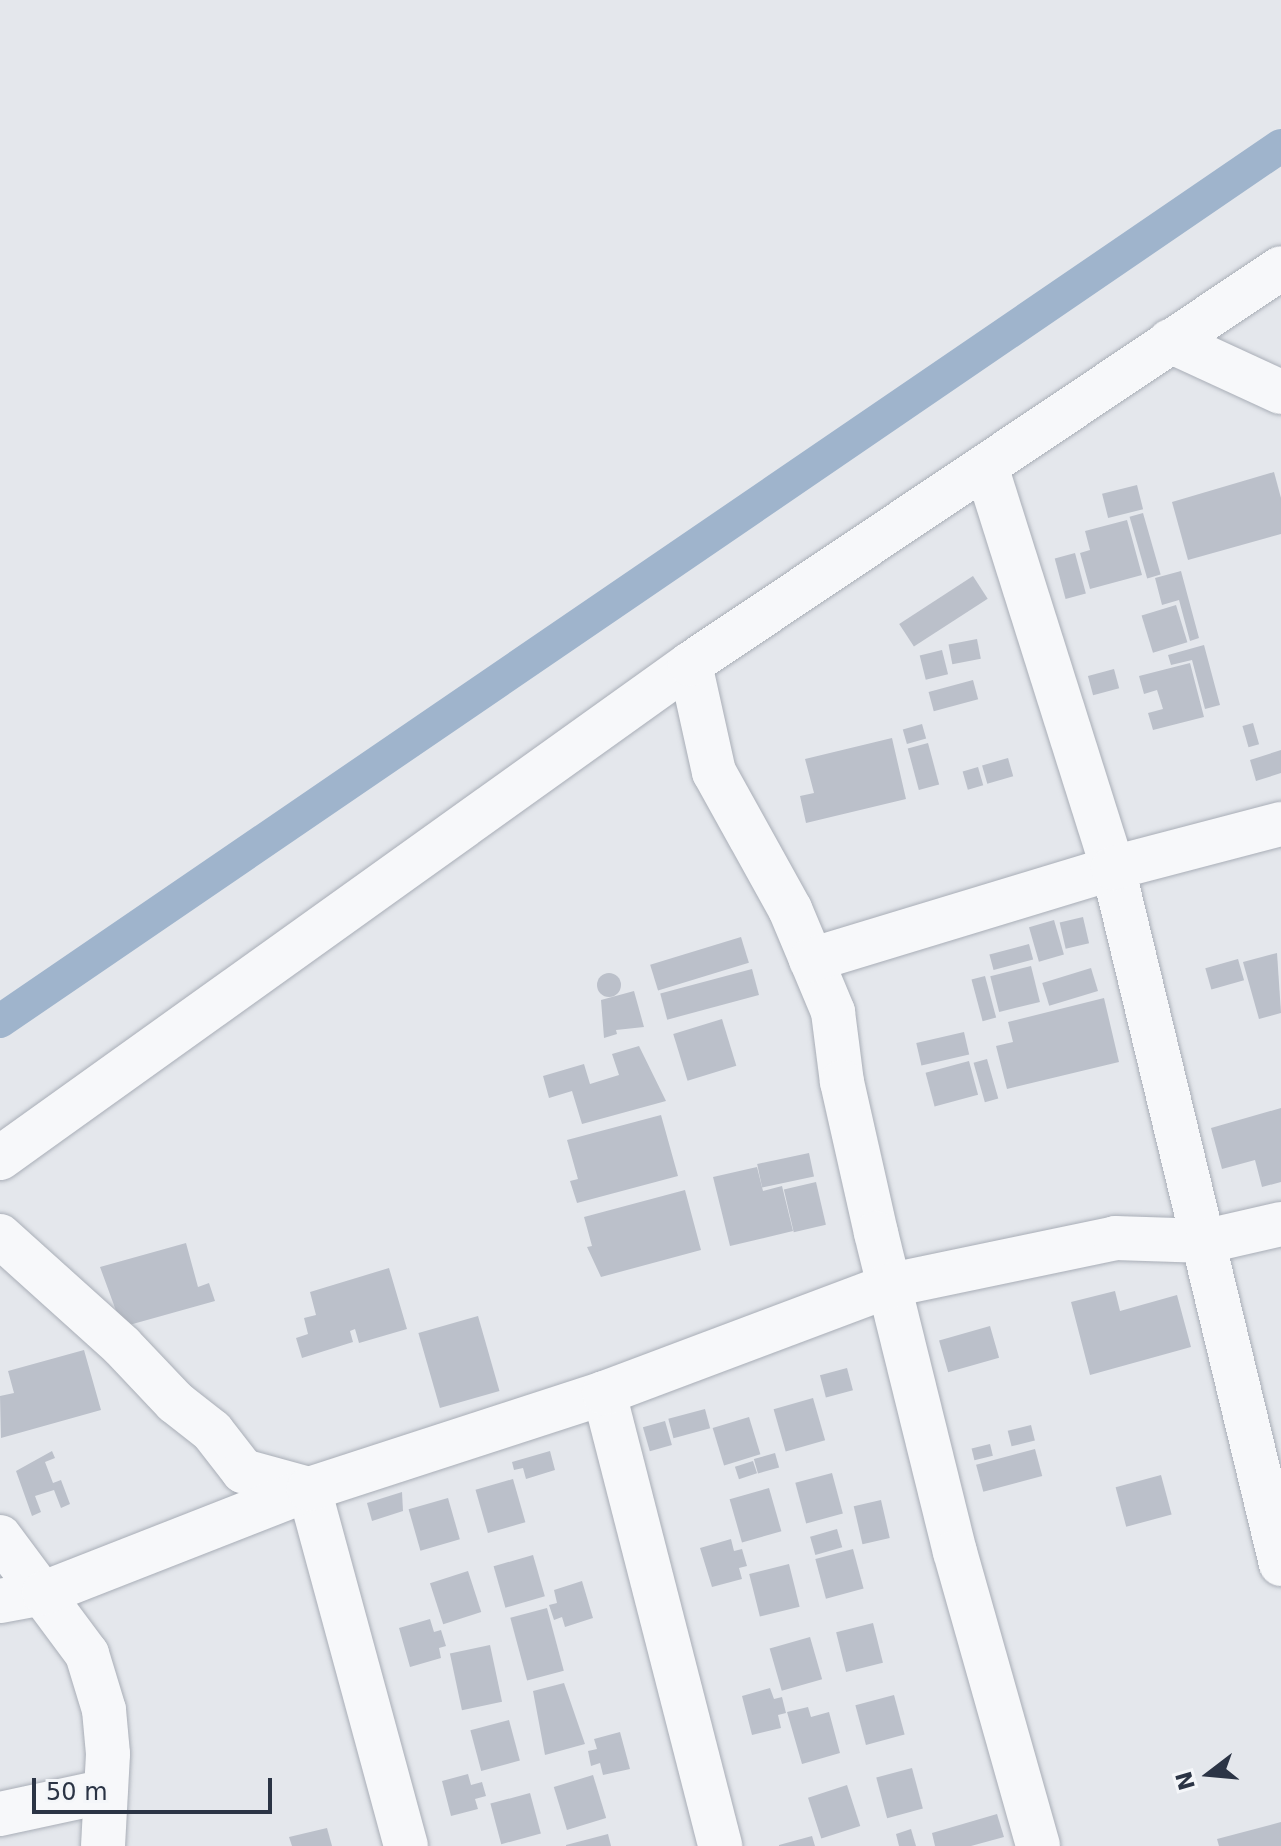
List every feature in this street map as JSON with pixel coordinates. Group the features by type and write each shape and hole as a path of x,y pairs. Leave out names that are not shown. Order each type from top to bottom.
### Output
{"street":[{"path":"0,1158 690,664 1281,268"},
{"path":"1170,341 1281,392"},
{"path":"986,466 1113,868 1207,1241 1281,1564"},
{"path":"690,664 714,772 790,909 833,1012 842,1082 955,1552 1038,1846"},
{"path":"811,960 1113,868 1281,824"},
{"path":"0,1601 44,1593 309,1489 604,1393 891,1285 1115,1238 1207,1241 1281,1224"},
{"path":"0,1236 122,1346 175,1402 212,1431 243,1471 309,1489"},
{"path":"604,1393 720,1846"},
{"path":"309,1489 406,1846"},
{"path":"0,1537 87,1654 104,1710 106,1791 103,1846"},
{"path":"0,1814 106,1791"}],"building":[{"path":"1274,472 1281,498 1281,534 1188,560 1172,502"},
{"path":"1137,485 1143,509 1108,518 1102,494"},
{"path":"1143,513 1161,575 1147,578 1130,517"},
{"path":"1127,520 1142,575 1090,589 1080,553 1090,550 1085,531"},
{"path":"1075,553 1086,594 1066,599 1055,558"},
{"path":"1181,571 1199,638 1190,641 1179,600 1162,605 1155,578"},
{"path":"973,576 988,599 914,647 899,624"},
{"path":"1176,605 1187,642 1153,653 1142,616"},
{"path":"977,639 981,659 952,664 949,645"},
{"path":"1204,645 1220,705 1205,709 1192,660 1171,665 1168,655"},
{"path":"942,650 948,674 926,680 920,656"},
{"path":"1190,663 1204,717 1153,730 1148,713 1163,709 1157,690 1144,694 1139,676"},
{"path":"1114,669 1119,688 1093,695 1088,676"},
{"path":"973,680 978,699 934,711 929,692"},
{"path":"1253,723 1259,744 1248,747 1242,726"},
{"path":"922,724 926,738 907,744 903,730"},
{"path":"892,738 906,799 806,823 800,796 814,793 805,759"},
{"path":"928,743 939,785 919,790 908,748"},
{"path":"1281,750 1281,773 1256,781 1250,760"},
{"path":"1008,758 1013,776 987,784 982,765"},
{"path":"978,767 983,785 968,790 963,771"},
{"path":"1083,917 1089,943 1066,949 1060,922"},
{"path":"1054,920 1064,955 1039,962 1029,927"},
{"path":"741,937 749,963 658,991 650,965"},
{"path":"1029,944 1033,959 994,970 989,955"},
{"path":"1277,953 1281,1013 1259,1019 1243,962"},
{"path":"1238,959 1244,980 1211,990 1205,968"},
{"path":"1031,966 1040,1002 999,1012 990,976"},
{"path":"1091,968 1098,991 1049,1006 1042,983"},
{"path":"752,969 759,995 667,1020 660,994"},
{"path":"609,973 617,977 621,985 617,993 609,997 601,993 597,985 601,977"},
{"path":"985,976 996,1018 983,1021 971,980"},
{"path":"634,991 644,1027 616,1030 617,1034 604,1038 601,1000"},
{"path":"1104,998 1119,1062 1007,1089 996,1046 1013,1042 1008,1022"},
{"path":"722,1019 736,1066 688,1081 673,1034"},
{"path":"964,1032 969,1054 921,1065 916,1043"},
{"path":"639,1046 666,1101 582,1124 572,1091 549,1098 543,1076 584,1064 590,1084 619,1075 612,1054"},
{"path":"987,1059 998,1098 985,1102 974,1063"},
{"path":"969,1061 978,1095 935,1106 926,1073"},
{"path":"1281,1108 1281,1182 1262,1187 1255,1160 1222,1169 1211,1128"},
{"path":"661,1115 678,1176 577,1203 570,1181 578,1179 567,1140"},
{"path":"809,1153 814,1176 762,1187 757,1164"},
{"path":"757,1167 763,1191 782,1186 793,1231 730,1246 713,1177"},
{"path":"816,1182 826,1225 794,1232 784,1189"},
{"path":"685,1190 701,1250 601,1277 587,1247 592,1246 584,1217"},
{"path":"186,1243 198,1287 209,1283 215,1301 122,1327 100,1267"},
{"path":"389,1268 407,1329 359,1343 355,1329 350,1331 353,1342 302,1358 296,1338 308,1334 304,1318 316,1315 310,1292"},
{"path":"1115,1291 1120,1311 1177,1295 1191,1347 1090,1375 1071,1302"},
{"path":"478,1316 499,1391 440,1408 418,1333"},
{"path":"990,1326 999,1358 948,1372 939,1341"},
{"path":"84,1350 101,1410 1,1438 0,1396 14,1393 8,1371"},
{"path":"847,1368 853,1390 826,1397 820,1375"},
{"path":"813,1398 825,1440 786,1452 774,1409"},
{"path":"705,1409 710,1428 673,1438 668,1419"},
{"path":"749,1417 760,1454 724,1465 713,1428"},
{"path":"665,1421 672,1445 650,1451 643,1427"},
{"path":"1031,1425 1035,1441 1012,1446 1008,1431"},
{"path":"990,1444 993,1456 974,1460 972,1449"},
{"path":"1035,1449 1042,1476 983,1492 976,1465"},
{"path":"52,1451 55,1458 45,1462 53,1483 61,1480 70,1504 61,1508 54,1490 35,1496 41,1512 32,1516 16,1471"},
{"path":"550,1451 555,1470 526,1479 523,1468 514,1470 512,1462"},
{"path":"775,1453 779,1467 758,1473 754,1459"},
{"path":"753,1461 757,1473 739,1479 735,1467"},
{"path":"832,1473 843,1514 806,1523 795,1483"},
{"path":"1161,1475 1172,1515 1126,1527 1116,1487"},
{"path":"513,1479 525,1522 488,1533 476,1490"},
{"path":"769,1488 781,1531 742,1543 730,1499"},
{"path":"402,1492 403,1511 372,1521 367,1503"},
{"path":"448,1498 460,1539 420,1551 409,1509"},
{"path":"881,1500 890,1538 862,1544 854,1506"},
{"path":"837,1529 842,1547 815,1555 810,1537"},
{"path":"731,1539 734,1551 742,1549 747,1566 739,1568 742,1579 712,1587 700,1548"},
{"path":"853,1549 864,1589 826,1599 815,1559"},
{"path":"533,1555 545,1596 505,1608 494,1566"},
{"path":"789,1564 800,1607 760,1617 749,1574"},
{"path":"468,1571 481,1612 443,1624 430,1583"},
{"path":"582,1581 593,1618 565,1627 562,1617 554,1620 549,1605 557,1603 554,1590"},
{"path":"547,1608 564,1671 527,1681 510,1618"},
{"path":"430,1619 434,1632 441,1630 446,1646 439,1648 441,1658 410,1667 399,1628"},
{"path":"873,1623 883,1663 846,1672 836,1632"},
{"path":"810,1637 822,1679 782,1691 770,1649"},
{"path":"490,1645 502,1702 462,1710 450,1654"},
{"path":"564,1683 585,1744 545,1755 533,1691"},
{"path":"770,1688 774,1699 782,1697 786,1713 778,1715 781,1728 752,1735 742,1696"},
{"path":"894,1695 905,1735 866,1745 855,1705"},
{"path":"808,1707 811,1717 829,1712 840,1753 802,1764 787,1712"},
{"path":"509,1720 520,1761 481,1771 470,1730"},
{"path":"620,1732 630,1769 603,1775 600,1763 591,1766 588,1751 597,1749 594,1739"},
{"path":"912,1768 923,1809 887,1818 876,1778"},
{"path":"468,1774 471,1785 482,1782 486,1796 475,1799 478,1809 451,1816 442,1781"},
{"path":"593,1775 606,1818 567,1830 554,1787"},
{"path":"847,1785 860,1826 821,1839 808,1798"},
{"path":"530,1793 541,1834 501,1844 490,1804"},
{"path":"997,1814 1004,1837 971,1846 935,1846 932,1833"},
{"path":"1281,1822 1281,1846 1219,1846 1217,1839"},
{"path":"327,1828 332,1846 292,1846 289,1837"},
{"path":"911,1829 916,1846 899,1846 896,1834"},
{"path":"608,1834 611,1846 566,1846 566,1845"},
{"path":"812,1836 815,1846 779,1846 779,1845"}],"waterway":[{"path":"0,1021 1281,146"}]}
